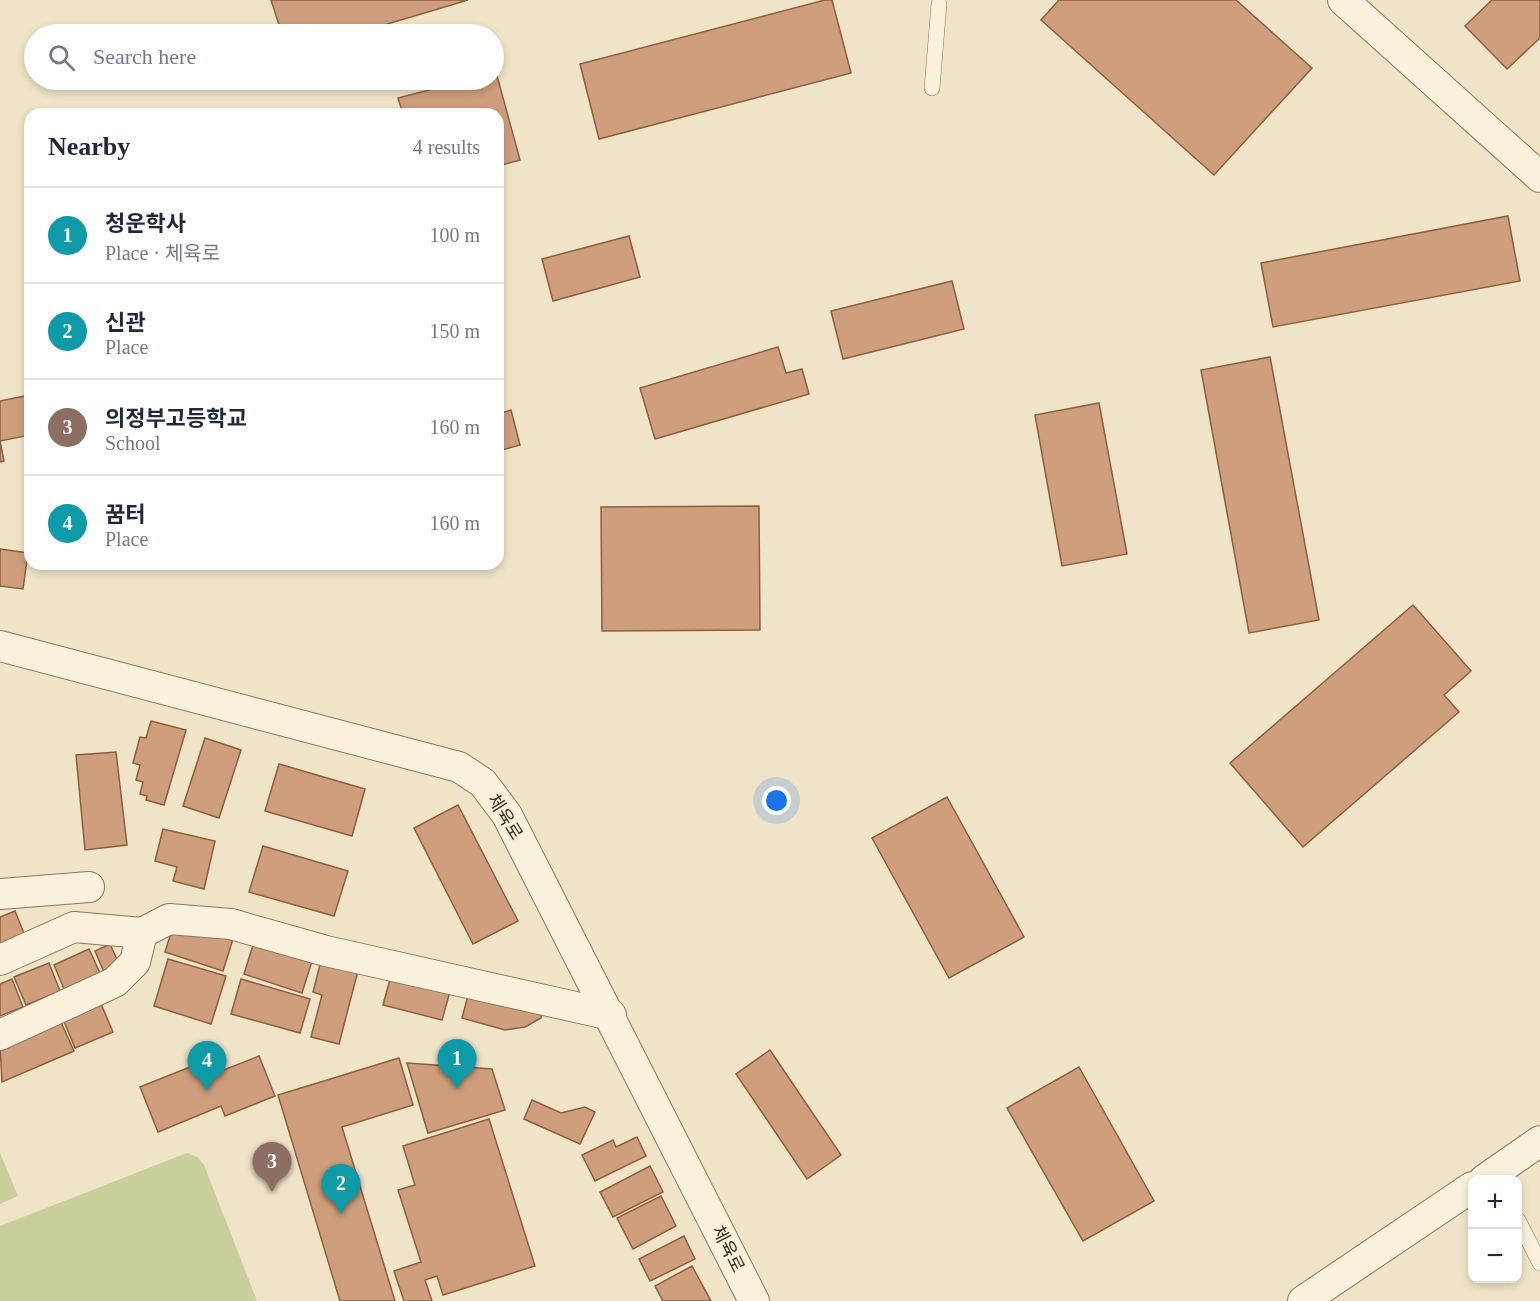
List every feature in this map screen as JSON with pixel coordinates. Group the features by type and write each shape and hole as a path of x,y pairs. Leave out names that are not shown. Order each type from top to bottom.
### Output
{"street":[{"path":"1343,0 1540,177"},
{"name":"체육로","path":"0,646 459,767 483,783 507,815 611,1015 754,1301"},
{"path":"0,894 88,887"},
{"path":"0,960 74,927 142,933 169,919 231,924 326,951 611,1015"},
{"path":"0,1035 115,982 135,962 142,933"},
{"path":"1493,1175 1540,1141"},
{"path":"1303,1301 1468,1192"}],"lane":[{"path":"932,88 939,4"},
{"path":"1522,1228 1540,1263"}],"green space":[{"path":"0,1153 18,1196 0,1204"},
{"path":"187,1153 198,1157 204,1165 257,1301 0,1301 0,1226"}],"building":[{"path":"271,0 468,0 388,24 279,24"},
{"path":"832,0 851,73 599,139 580,64"},
{"path":"1059,0 1236,0 1312,68 1214,175 1041,20"},
{"path":"1492,0 1540,0 1540,38 1507,69 1465,26"},
{"path":"429,90 501,90 520,160 504,164 504,108 401,108 398,98"},
{"path":"1508,216 1520,281 1273,327 1261,263"},
{"path":"629,236 640,277 553,301 542,259"},
{"path":"952,281 964,329 843,359 831,311"},
{"path":"778,347 786,373 802,369 809,394 655,439 640,388"},
{"path":"1270,357 1319,620 1249,633 1201,370"},
{"path":"24,396 24,436 0,441 0,401"},
{"path":"1099,403 1127,554 1062,566 1035,415"},
{"path":"511,410 520,445 504,449 504,412"},
{"path":"0,441 4,461 0,462"},
{"path":"759,506 760,630 602,631 601,507"},
{"path":"0,549 24,552 26,570 23,589 0,586"},
{"path":"1413,605 1471,671 1444,695 1459,712 1303,847 1230,763"},
{"path":"151,721 186,730 164,805 146,800 147,796 140,794 143,782 136,780 140,765 133,763 140,737 146,738"},
{"path":"205,738 241,750 219,818 183,806"},
{"path":"116,752 127,845 85,850 76,755"},
{"path":"279,764 365,789 352,836 265,811"},
{"path":"947,797 1024,937 949,978 872,838"},
{"path":"458,805 518,921 473,944 414,828"},
{"path":"163,829 215,841 204,889 173,881 177,867 155,861"},
{"path":"263,846 348,871 334,916 249,892"},
{"path":"15,911 27,941 0,951 0,917"},
{"path":"175,920 233,939 223,971 165,952"},
{"path":"254,942 312,961 302,993 244,974"},
{"path":"110,944 120,966 104,972 95,951"},
{"path":"89,949 100,973 64,989 54,965"},
{"path":"323,953 360,963 339,1044 311,1037 322,995 313,992"},
{"path":"168,959 226,976 211,1024 154,1006"},
{"path":"49,963 60,991 26,1005 14,977"},
{"path":"392,972 451,988 442,1020 383,1005"},
{"path":"12,979 23,1007 0,1016 0,984"},
{"path":"241,979 310,999 300,1033 231,1014"},
{"path":"470,988 544,1007 541,1018 525,1027 505,1030 462,1018"},
{"path":"101,1004 113,1032 75,1048 63,1019"},
{"path":"60,1020 74,1051 2,1082 0,1046"},
{"path":"770,1050 841,1155 807,1179 736,1074"},
{"path":"259,1056 275,1096 225,1116 221,1106 158,1132 140,1087 195,1065 201,1079"},
{"path":"399,1058 413,1105 342,1127 395,1301 340,1301 278,1095"},
{"path":"407,1063 492,1069 505,1110 428,1133"},
{"path":"1079,1067 1154,1201 1083,1241 1007,1108"},
{"path":"532,1100 561,1113 585,1107 595,1112 580,1144 524,1119"},
{"path":"489,1119 535,1266 443,1295 437,1276 425,1280 432,1301 404,1301 394,1271 421,1262 398,1190 415,1185 403,1146"},
{"path":"637,1137 646,1156 595,1181 582,1155 613,1140 616,1147"},
{"path":"650,1166 663,1192 613,1217 600,1192"},
{"path":"661,1196 676,1226 633,1249 617,1218"},
{"path":"684,1236 695,1259 650,1281 639,1259"},
{"path":"692,1266 711,1301 663,1301 655,1286"}],"place":[{"name":"청운학사","path":"457,1089"},
{"name":"꿈터","path":"207,1091"},
{"name":"의정부고등학교","path":"272,1192"},
{"name":"신관","path":"341,1214"}]}
